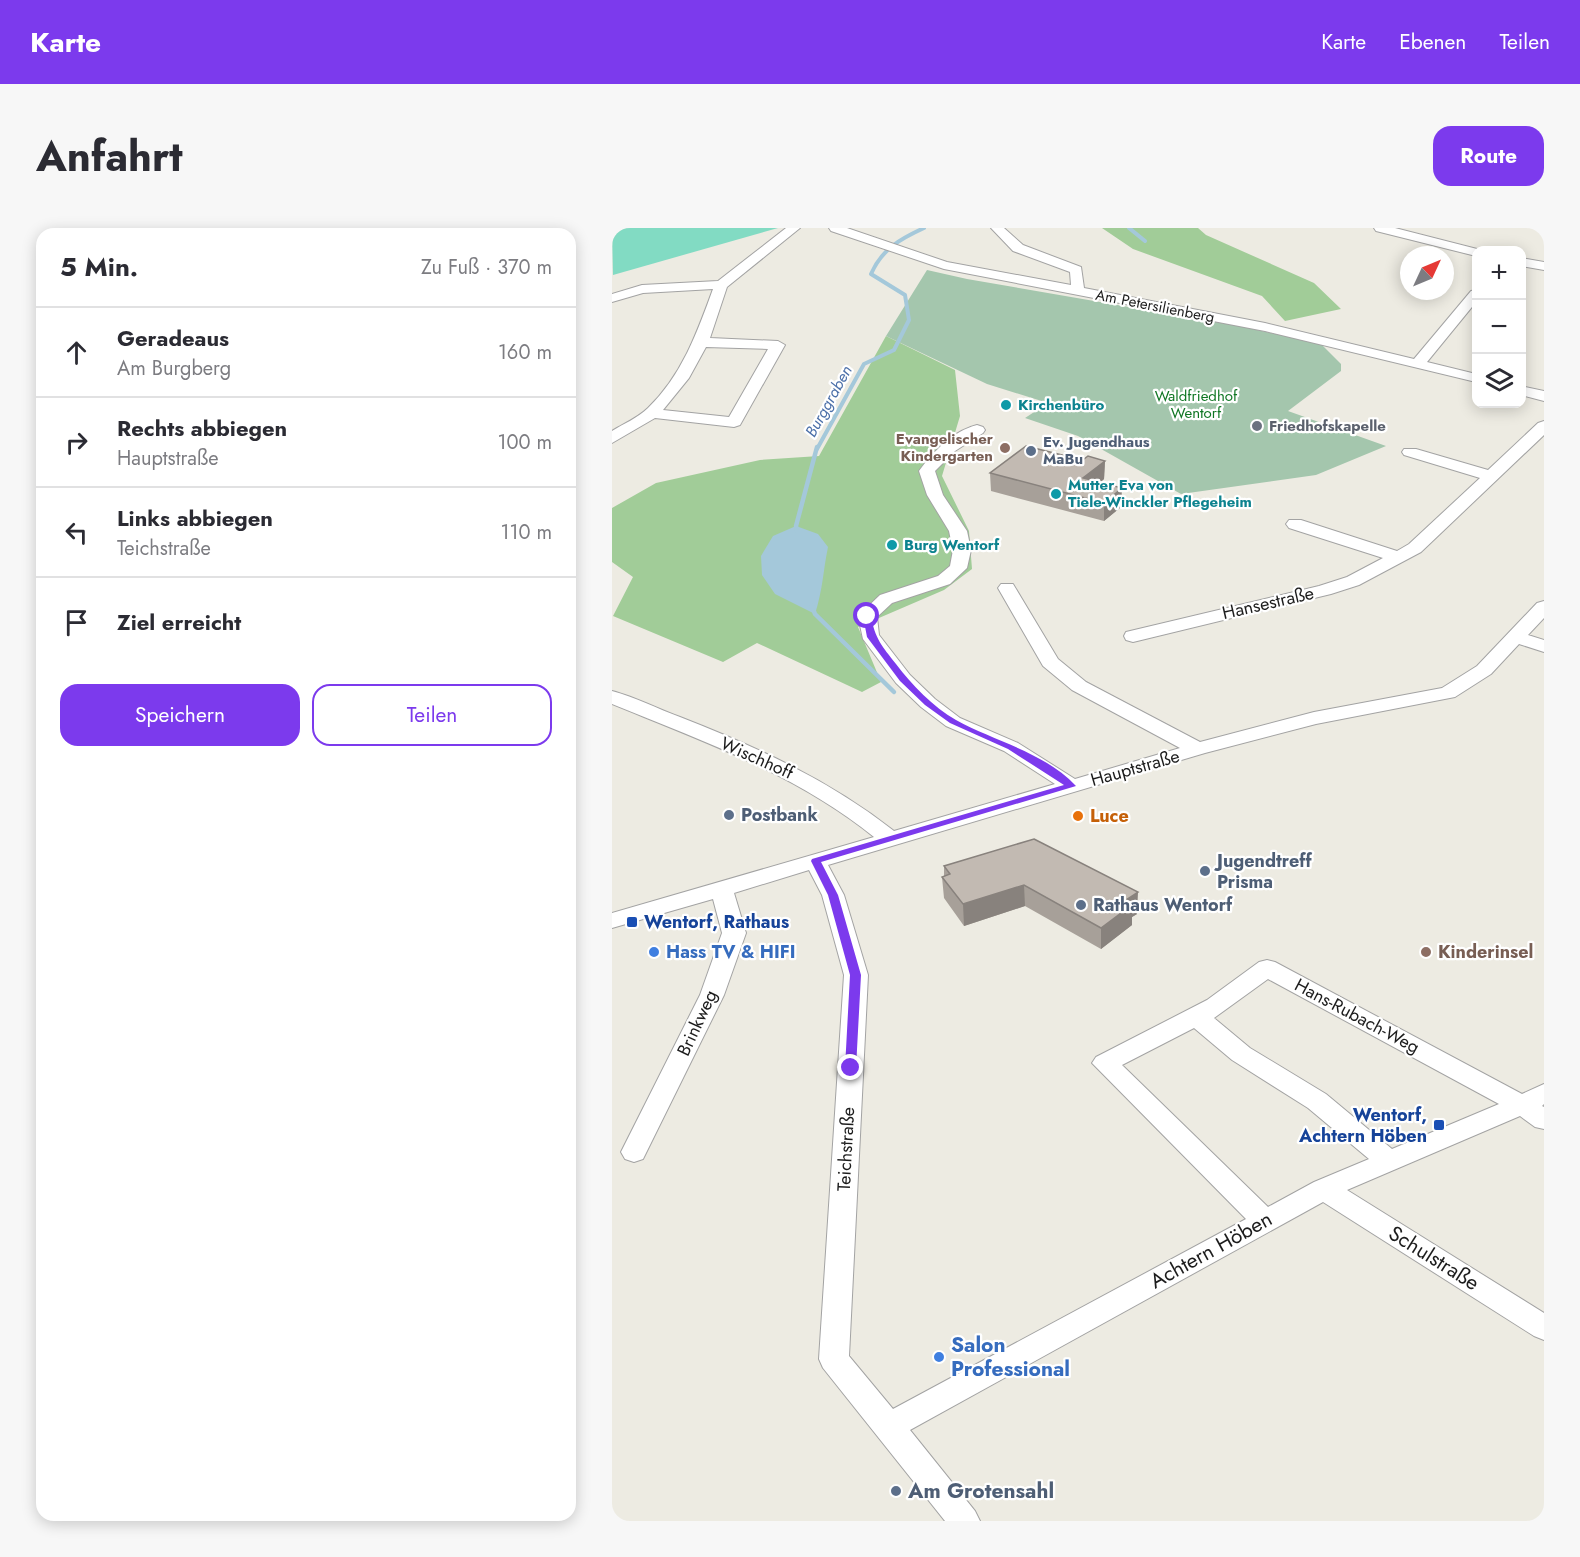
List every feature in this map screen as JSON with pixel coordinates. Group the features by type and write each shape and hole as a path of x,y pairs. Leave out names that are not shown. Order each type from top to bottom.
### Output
{"street":[{"path":"612,438 652,413 682,378 701,342 721,285 794,228"},
{"name":"Am Petersilienberg","path":"835,228 944,265 1265,327 1472,377"},
{"path":"997,228 1018,248 1076,270 1078,292"},
{"path":"1380,228 1472,251"},
{"path":"1526,263 1544,266"},
{"path":"612,298 642,289 721,285"},
{"path":"1418,363 1472,299"},
{"path":"652,413 734,422 778,345 701,342"},
{"path":"1526,391 1544,396"},
{"name":"Hansestraße","path":"1133,636 1325,590 1353,581 1414,548 1489,475 1544,426"},
{"path":"977,430 951,445 927,471 935,495 958,531 962,550 958,568 944,580 885,599 867,616 870,635 903,679 928,704 953,722 1011,747 1071,786"},
{"path":"1410,452 1489,475"},
{"path":"1295,524 1399,557"},
{"path":"1007,588 1050,662 1079,686 1198,750"},
{"name":"Hauptstraße","path":"612,921 1071,786 1314,718 1448,693 1484,670 1544,608"},
{"path":"1516,637 1544,646"},
{"name":"Wischhoff","path":"612,697 780,766 863,815 890,839"},
{"name":"Teichstraße","path":"816,861 833,895 856,975 834,1359 888,1427"},
{"name":"Brinkweg","path":"634,1152 712,995 734,933 722,888"},
{"name":"Hans-Rubach-Weg","path":"1265,1221 1105,1063 1216,1005 1267,968 1537,1106"},
{"path":"1196,1016 1241,1054 1317,1101 1389,1161"},
{"name":"Achtern Höben","path":"888,1427 1324,1189 1389,1161 1537,1106"},
{"name":"Schulstraße","path":"1324,1189 1544,1328"},
{"path":"888,1427 964,1521"}],"green space":[{"path":"612,228 778,228 613,275"},
{"path":"1102,228 1198,228 1206,235 1314,283 1341,309 1285,321 1262,296 1133,249"},
{"name":"Waldfriedhof Wentorf","path":"927,270 1239,326 1321,344 1341,364 1341,371 1288,411 1386,446 1316,475 1181,494 1078,436 1025,418 1048,403 987,384 886,336"},
{"path":"886,336 955,370 960,416 942,476 969,531 972,569 944,590 858,627 881,682 862,692 757,643 723,662 613,616 633,577 612,562 612,508 656,483 760,460 819,456"}],"water":[{"path":"796,526 818,534 828,547 815,614 775,594 762,575 761,556 773,536"}],"building":[{"path":"1026,446 1074,458 1084,459 1088,456 1105,461 1083,478 1122,488 1104,503 990,473"},
{"path":"1034,839 1138,892 1126,900 1133,904 1101,928 1024,885 963,904 942,877 950,874 944,866"}],"waterway":[{"name":"Burggraben","path":"817,449 864,364 894,350 909,320 905,295 871,274 875,265 886,251 907,236 924,228"},
{"path":"1129,228 1145,241"},
{"name":"Burggraben","path":"798,534 796,526 817,447"},
{"name":"Burggraben","path":"812,606 815,614 894,692"}],"place":[{"name":"Kirchenbüro","path":"1006,405"},
{"name":"Friedhofskapelle","path":"1257,426"},
{"name":"Evangelischer Kindergarten","path":"1005,448"},
{"name":"Ev. Jugendhaus MaBu","path":"1031,451"},
{"name":"Mutter Eva von Tiele-Winckler Pflegeheim","path":"1056,494"},
{"name":"Burg Wentorf","path":"892,545"},
{"name":"Postbank","path":"729,815"},
{"name":"Luce","path":"1078,816"},
{"name":"Jugendtreff Prisma","path":"1205,871"},
{"name":"Rathaus Wentorf","path":"1081,905"},
{"name":"Wentorf, Rathaus","path":"632,922"},
{"name":"Hass TV & HIFI","path":"654,952"},
{"name":"Kinderinsel","path":"1426,952"},
{"name":"Wentorf, Achtern Höben","path":"1439,1125"},
{"name":"Salon Professional","path":"939,1357"},
{"name":"Am Grotensahl","path":"896,1491"}],"route":[{"path":"851,1068 856,975 833,895 816,861 1071,786 1011,747 953,722 928,704 903,679 870,635 867,616"}]}
